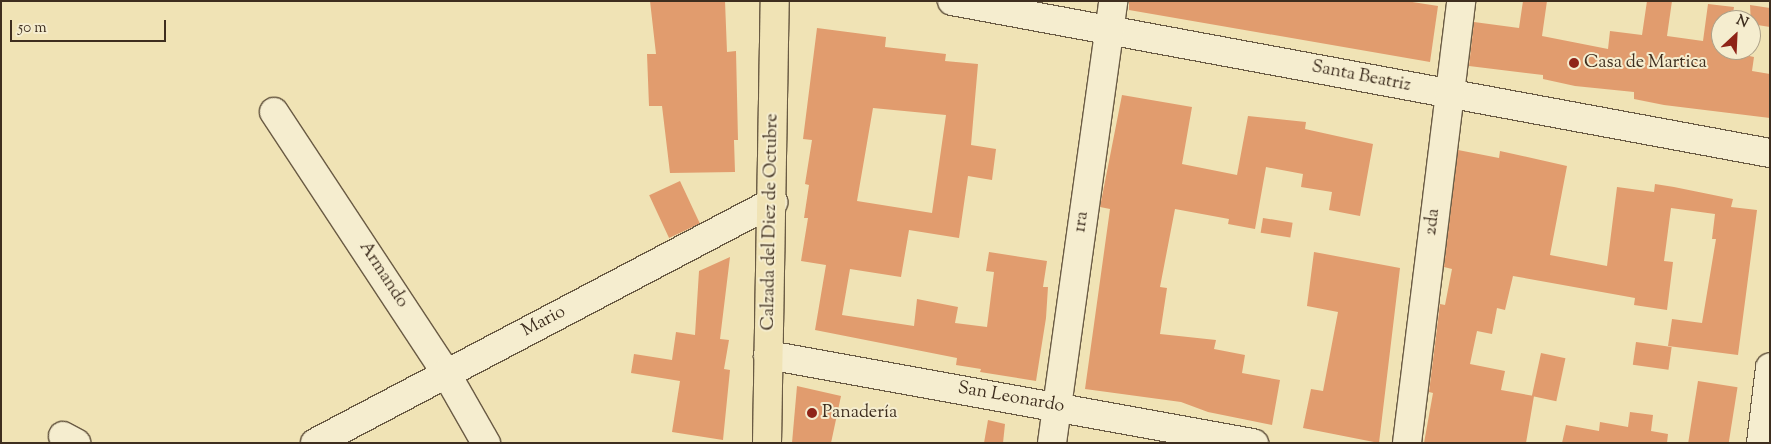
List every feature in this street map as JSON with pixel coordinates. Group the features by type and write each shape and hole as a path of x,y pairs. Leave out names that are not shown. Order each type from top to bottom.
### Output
{"main road":[{"name":"Calzada del Diez de Octubre","path":"767,443 773,202 774,1"}],"street":[{"name":"Santa Beatriz","path":"952,1 1770,153"},
{"name":"1ra","path":"1052,443 1113,1"},
{"name":"2da","path":"1406,443 1462,1"},
{"name":"Armando","path":"274,112 446,373 486,443"},
{"name":"Mario","path":"315,443 773,202"},
{"name":"San Leonardo","path":"768,355 1254,443"},
{"path":"1761,443 1770,368"}],"building":[{"path":"650,1 725,1 727,52 736,51 738,140 734,140 735,172 670,173 662,106 649,106 647,54 656,54"},
{"path":"1129,1 1406,1 1438,6 1430,62 1129,10"},
{"path":"1523,1 1547,1 1542,36 1608,49 1610,31 1642,35 1647,1 1672,1 1667,36 1703,41 1708,4 1734,7 1734,10 1711,10 1711,60 1754,60 1752,71 1770,74 1770,118 1664,105 1634,99 1634,92 1575,86 1543,79 1543,75 1469,66 1474,22 1519,28"},
{"path":"1750,5 1770,8 1770,27 1761,26 1761,10 1750,10"},
{"path":"817,28 886,37 885,47 946,54 945,61 978,64 971,145 996,149 992,180 968,176 959,238 909,230 901,277 850,269 842,315 914,326 917,299 958,307 955,323 987,327 994,272 986,271 989,252 1047,261 1043,287 1048,287 1046,318 1036,381 980,372 981,369 956,365 957,358 815,330 826,265 801,261 808,218 804,218 809,185 805,184 812,140 803,139","holes":["873,108 946,115 932,213 857,201"]},
{"path":"1122,95 1192,107 1182,164 1237,175 1248,116 1306,122 1305,129 1373,144 1360,216 1329,210 1332,192 1301,187 1303,174 1266,167 1255,229 1228,224 1229,219 1175,209 1160,287 1167,288 1160,334 1216,340 1214,349 1245,355 1242,373 1280,380 1272,425 1208,412 1181,402 1085,389 1110,209 1100,207"},
{"path":"1458,150 1499,158 1500,151 1567,166 1550,255 1607,266 1617,187 1654,192 1655,184 1674,187 1733,199 1731,207 1757,210 1738,355 1668,346 1672,319 1702,323 1716,239 1712,239 1715,214 1671,208 1664,261 1673,262 1667,310 1634,305 1635,298 1513,276 1505,310 1497,308 1492,334 1477,331 1470,364 1505,371 1501,390 1534,396 1526,443 1424,443 1433,393 1429,392 1440,304 1445,305 1452,269 1444,267"},
{"path":"680,181 700,224 669,238 649,195"},
{"path":"1263,218 1293,223 1290,238 1261,233"},
{"path":"1314,252 1400,268 1379,443 1303,428 1311,389 1323,391 1338,312 1307,306"},
{"path":"730,257 720,339 729,340 724,369 730,370 723,440 672,432 680,381 631,373 634,354 672,360 676,332 695,335 699,271"},
{"path":"1636,342 1672,347 1668,370 1633,365"},
{"path":"1541,353 1565,358 1556,401 1532,396"},
{"path":"1698,381 1738,387 1729,443 1688,442"},
{"path":"797,386 841,396 831,443 792,443"},
{"path":"1630,412 1653,415 1651,431 1668,434 1667,443 1562,443 1566,425 1599,431 1600,422 1628,427"},
{"path":"988,420 1005,424 1003,443 984,443"}],"place":[{"name":"Casa de Martica","path":"1574,63"},
{"name":"Panadería","path":"812,413"}]}
